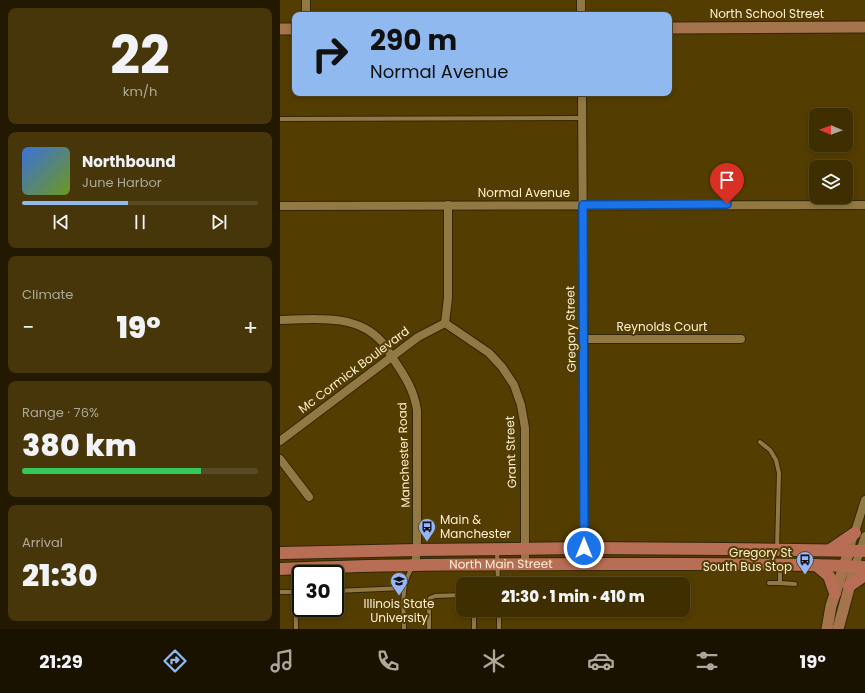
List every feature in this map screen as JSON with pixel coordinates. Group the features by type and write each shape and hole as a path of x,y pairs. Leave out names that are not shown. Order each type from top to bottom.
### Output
{"main road":[{"path":"830,550 860,534"},
{"name":"North Main Street","path":"280,553 584,548 858,551"},
{"name":"North Main Street","path":"344,566 415,564 855,566"},
{"path":"816,565 829,576 835,593"},
{"name":"North Main Street","path":"280,569 292,568"},
{"path":"849,586 865,575"}],"street":[{"path":"306,0 306,12"},
{"path":"581,0 581,12"},
{"name":"North School Street","path":"672,28 865,27"},
{"path":"280,29 292,29"},
{"name":"Gregory Street","path":"582,96 584,564"},
{"path":"445,323 448,298 448,205"},
{"name":"Normal Avenue","path":"280,206 865,205"},
{"name":"Manchester Road","path":"280,320 317,318 331,319 360,326 371,332 382,342 408,381 415,398 417,410 417,550 415,564"},
{"name":"Mc Cormick Boulevard","path":"280,441 418,337 445,323"},
{"name":"Grant Street","path":"445,323 489,353 502,367 514,385 521,405 525,428 525,564"},
{"name":"Reynolds Court","path":"584,339 741,340"},
{"path":"280,460 309,497"},
{"path":"838,629 855,566 865,500"},
{"path":"858,551 860,534"},
{"path":"826,629 835,593 855,566"}],"lane":[{"path":"280,119 582,118"},
{"path":"760,442 770,450 776,460 779,473 778,550"},
{"path":"496,550 498,577"},
{"path":"404,629 404,588 407,577 415,564"},
{"path":"780,565 780,583"},
{"path":"769,582 795,584"},
{"path":"344,591 404,588"},
{"path":"280,592 292,592"},
{"path":"429,629 430,598 435,596 456,596"},
{"path":"296,617 296,629"},
{"path":"474,617 474,629"},
{"path":"499,617 499,629"}],"place":[{"name":"Main & Manchester","path":"427,542"},
{"name":"Gregory St South Bus Stop","path":"805,575"},
{"name":"Illinois State University","path":"399,596"}],"route":[{"path":"584,548 583,205 727,204"}]}
